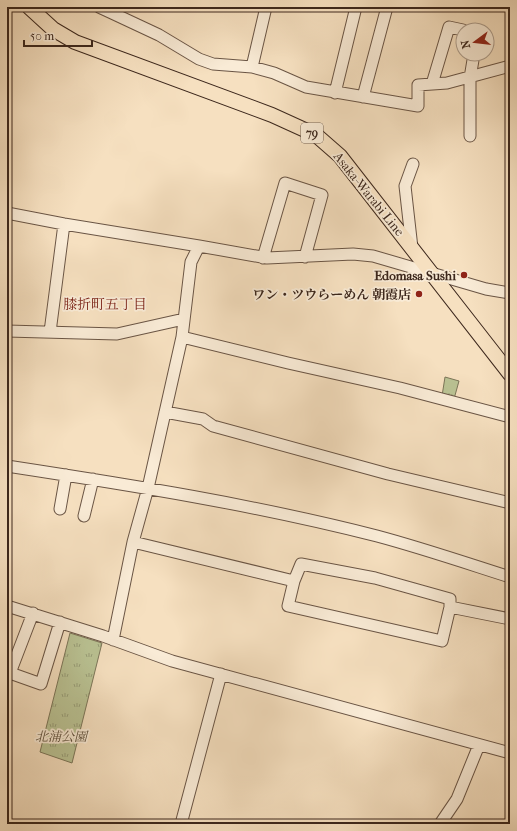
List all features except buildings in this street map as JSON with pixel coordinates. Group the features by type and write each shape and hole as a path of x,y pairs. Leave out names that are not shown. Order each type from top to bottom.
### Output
{"main road":[{"name":"Asaka-Warabi Line","path":"29,7 53,29 75,42 272,115 316,135 340,156 510,374"}],"street":[{"path":"99,7 114,10 199,59 213,64 252,67 274,73 306,87 418,106 418,85 447,83 510,66"},
{"path":"252,67 266,7"},
{"path":"335,93 356,7"},
{"path":"363,97 387,7"},
{"path":"432,84 449,27 455,28"},
{"path":"470,136 470,78 473,62"},
{"path":"412,248 405,186 413,164"},
{"path":"263,258 285,183 322,195 305,257"},
{"path":"7,213 263,258 353,254 373,256 486,290 510,293"},
{"path":"50,332 64,224"},
{"path":"113,640 132,542 148,488 182,337 191,262 199,246"},
{"path":"7,331 117,334 184,319"},
{"path":"182,337 400,388 510,418"},
{"path":"165,412 203,419 213,426 388,474 510,503"},
{"path":"7,466 148,488 301,519 378,536 510,577"},
{"path":"60,509 66,475"},
{"path":"84,516 93,479"},
{"path":"132,542 294,582"},
{"path":"301,564 375,578 450,599 450,607 442,641 288,606 294,582 301,564"},
{"path":"7,606 60,622 172,661 510,753"},
{"path":"450,607 510,619"},
{"path":"33,614 10,673 41,684 60,622"},
{"path":"181,824 221,674"},
{"path":"440,824 457,799 479,745"}],"green space":[{"path":"445,377 459,381 454,399 442,396"},
{"name":"北浦公園","path":"70,633 102,643 72,763 40,752"}],"place":[{"name":"Edomasa Sushi","path":"464,275"},
{"name":"ワン・ツウらーめん 朝霞店","path":"419,294"}],"district":[{"name":"膝折町五丁目","path":"105,304"}]}
